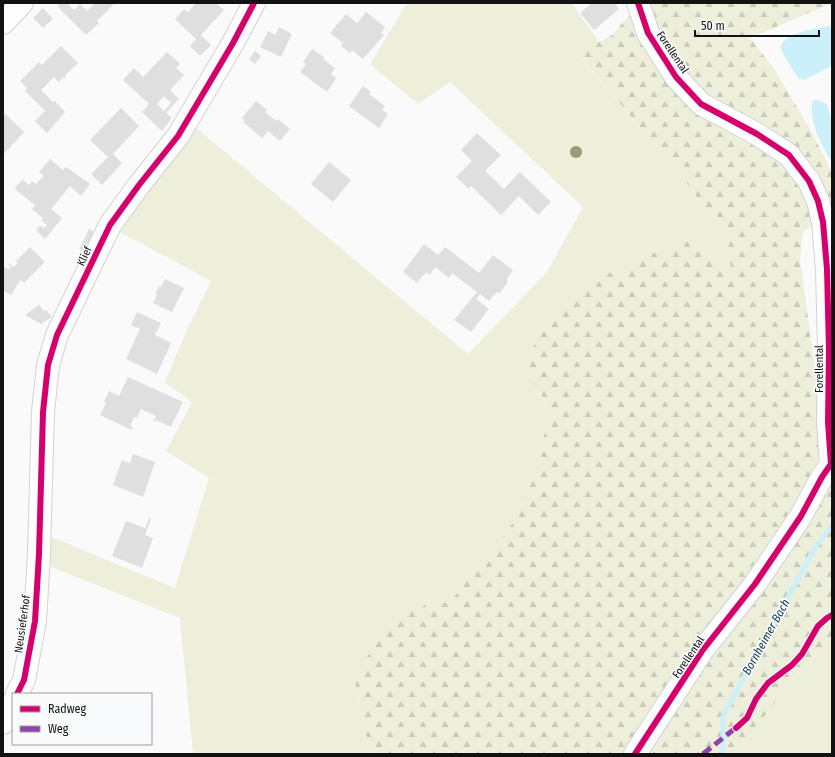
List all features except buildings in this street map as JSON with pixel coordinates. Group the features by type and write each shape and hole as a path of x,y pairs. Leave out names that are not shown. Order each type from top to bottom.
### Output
{"street":[{"path":"3,23 22,3"},
{"name":"Klief","path":"39,554 43,412 48,365 57,335 110,225 139,185 178,136 233,43 254,3"},
{"name":"Forellental","path":"635,754 702,651 755,584 801,516 822,477 832,464 828,422 828,269 823,222 818,201 809,181 789,155 757,134 701,104 676,77 648,33 638,3"},
{"name":"Neusieferhof","path":"18,693 24,680 35,621 39,554"},
{"path":"3,722 12,704"}],"green space":[{"path":"407,3 572,3 599,42 578,55 685,180 728,242 731,271 716,264 691,237 527,372 550,409 539,459 516,519 450,602 425,605 354,676 370,754 193,754 180,618 51,567 49,536 175,588 209,478 166,451 192,402 165,382 186,332 211,281 113,228 196,128 468,354 547,272 583,207 450,82 418,104 370,64"},
{"path":"640,3 832,3 750,38 775,70 811,131 832,172 832,211 803,232 800,259 827,457 832,458 832,644 822,649 794,678 735,754 370,754 354,676 392,621 425,605 450,602 516,519 539,459 550,409 527,372 536,338 600,277 691,237 716,263 731,270 728,242 685,180 578,54 612,35"},
{"path":"832,644 832,754 735,754 794,678 822,649"}],"water":[{"path":"832,25 832,66 804,80 798,78 782,52 781,45 785,40 797,33"},
{"path":"813,100 818,100 827,104 832,122 832,162 816,132 812,115"}],"waterway":[{"name":"Bornheimer Bach","path":"723,754 723,716 816,546 832,526"}],"marked path":[{"path":"703,754 738,726"}],"cycle path":[{"path":"18,693 24,680 35,621 39,554 43,412 48,365 57,335 110,225 139,185 178,136 233,43 254,3"},
{"path":"635,754 702,651 755,584 801,516 822,477 831,464 828,422 829,350 827,269 823,222 818,201 809,181 789,155 757,134 701,104 676,77 648,33 638,3"},
{"path":"736,728 747,718 756,699 768,683 792,665 802,654 818,626 832,615"}]}
